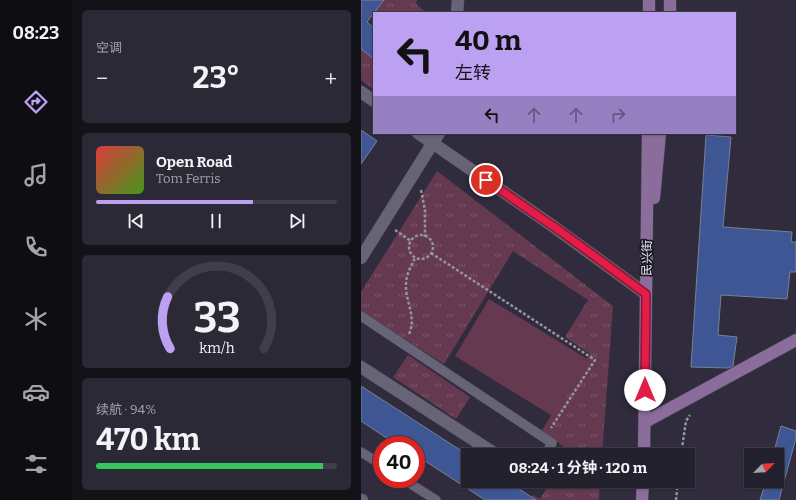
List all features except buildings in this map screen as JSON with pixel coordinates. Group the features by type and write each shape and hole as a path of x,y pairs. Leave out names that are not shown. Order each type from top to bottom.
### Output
{"street":[{"path":"457,0 457,12"},
{"path":"649,0 649,12"},
{"path":"670,0 670,12"},
{"path":"361,92 373,100"},
{"path":"419,134 556,228 646,294"},
{"path":"361,258 438,134"},
{"name":"民兴街","path":"644,448 648,134"},
{"path":"646,294 660,134"},
{"path":"645,422 796,340"},
{"path":"361,367 486,448"},
{"path":"642,500 643,488"}],"lane":[{"path":"361,316 551,443 548,448"},
{"path":"361,452 373,459"},
{"path":"417,488 436,500"}],"path":[{"path":"415,258 426,258 433,249 431,242 425,236 425,210 417,170"},
{"path":"383,222 411,241"},
{"path":"415,258 409,249 411,241 417,236 425,236"},
{"path":"431,253 595,360 545,439"},
{"path":"404,345 412,328 412,315 406,295 406,283 415,258"},
{"path":"682,448 686,421 691,414"},
{"path":"676,500 677,488"}],"green space":[{"path":"376,0 417,0 416,4 426,12 377,12 371,8"},
{"path":"361,41 373,48 373,89 361,80"},
{"path":"437,171 613,306 603,448 565,448 542,430 590,354 565,337 588,300 513,251 444,364 361,311 361,292"},
{"path":"489,299 589,360 554,417 455,356"},
{"path":"408,355 470,397 456,419 393,377"},
{"path":"547,488 600,488 599,500 530,500 533,495 540,499"}],"route":[{"path":"486,180 563,233 646,294 645,390"}]}
